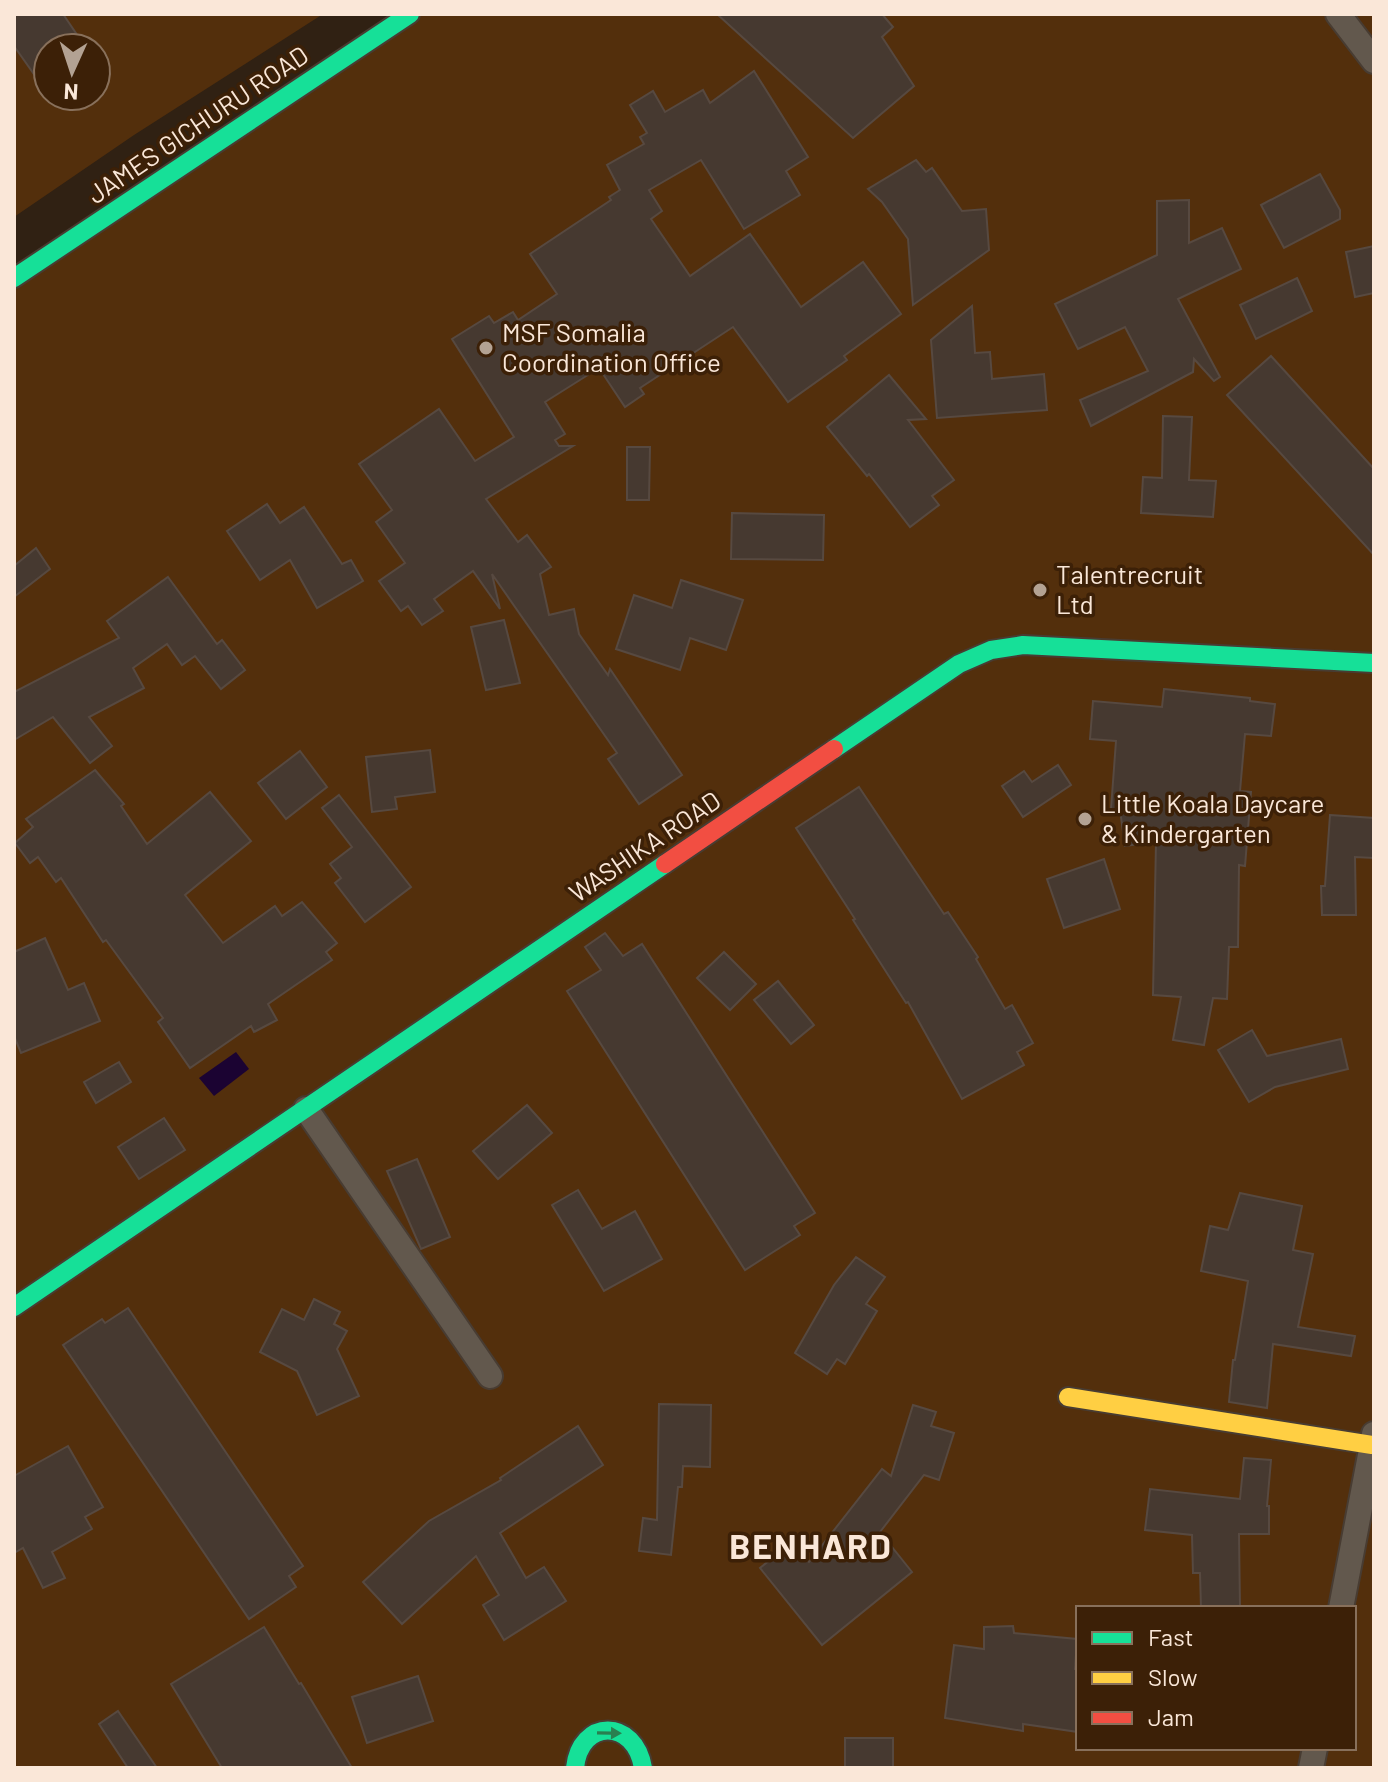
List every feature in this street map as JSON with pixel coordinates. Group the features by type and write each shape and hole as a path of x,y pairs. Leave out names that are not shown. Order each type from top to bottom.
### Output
{"street":[{"name":"JAMES GICHURU ROAD","path":"14,278 410,14"},
{"path":"1338,14 1374,61"},
{"name":"WASHIKA ROAD","path":"14,1307 959,664 991,650 1038,645 1374,663"},
{"path":"306,1109 490,1376"},
{"path":"1068,1397 1373,1439 1341,1606"},
{"path":"575,1768 574,1760 580,1744 594,1733 611,1730 627,1735 640,1748 643,1768"}],"shaded area":[{"path":"14,14 323,14 134,135 14,217"},
{"path":"408,14 1374,14 1374,1768 14,1768 14,275"},
{"path":"236,1052 249,1069 214,1096 199,1078"}],"building":[{"path":"14,14 63,14 75,32 32,32 32,71 14,46"},
{"path":"717,14 882,14 893,27 882,37 914,86 853,138"},
{"path":"754,71 808,157 786,171 800,195 744,229 701,160 649,190 662,211 651,219 690,276 750,234 801,307 863,262 901,314 844,356 847,360 788,402 733,327 640,388 644,394 625,407 599,368 545,402 565,434 555,440 559,446 573,446 486,499 518,542 527,535 551,567 540,574 549,615 574,609 579,634 608,675 610,669 682,775 639,804 608,759 617,753 492,574 500,609 473,571 434,599 443,611 422,625 408,606 401,611 379,581 405,563 376,522 392,510 359,464 439,409 475,461 514,437 452,339 489,316 494,323 513,312 518,320 557,294 530,254 611,200 609,197 620,190 607,165 644,144 640,137 647,133 630,105 653,91 665,112 703,90 710,103"},
{"path":"916,160 926,172 932,168 962,211 986,209 989,250 913,305 908,239 882,202 868,189"},
{"path":"1320,174 1340,210 1340,219 1284,248 1261,205"},
{"path":"1189,200 1189,243 1222,228 1241,269 1178,299 1220,377 1214,381 1194,359 1193,372 1091,426 1080,400 1148,371 1125,327 1078,349 1055,304 1157,255 1157,201"},
{"path":"1374,246 1374,293 1355,297 1346,252"},
{"path":"1297,278 1312,311 1256,339 1240,305"},
{"path":"972,306 975,353 990,352 992,379 1044,374 1047,410 937,418 931,340"},
{"path":"1271,356 1374,469 1374,555 1227,395"},
{"path":"889,375 926,419 908,420 954,480 932,496 939,505 910,527 827,427"},
{"path":"1163,416 1192,417 1189,480 1216,481 1213,517 1141,513 1143,477 1162,478"},
{"path":"627,447 650,447 649,500 627,500"},
{"path":"267,504 280,523 304,507 342,564 351,560 363,581 317,608 290,560 260,580 227,531"},
{"path":"732,513 824,515 823,560 731,559"},
{"path":"36,548 50,569 14,597 14,566"},
{"path":"168,577 217,644 222,640 245,670 221,689 195,656 182,665 167,644 133,668 144,688 89,717 112,746 90,763 53,717 14,740 14,692 119,638 107,621"},
{"path":"681,580 743,600 726,650 690,638 680,670 616,649 634,595 672,608"},
{"path":"504,620 520,683 486,690 471,627"},
{"path":"1164,689 1250,698 1250,701 1275,704 1271,736 1245,734 1240,791 1251,792 1245,866 1239,865 1238,947 1229,947 1227,999 1213,998 1204,1045 1173,1040 1181,997 1153,995 1156,842 1125,846 1120,810 1111,809 1116,741 1090,739 1093,701 1162,707"},
{"path":"430,750 435,792 395,797 397,809 372,812 366,757"},
{"path":"300,751 327,787 286,819 258,783"},
{"path":"1058,765 1071,785 1023,817 1002,786 1024,771 1032,782"},
{"path":"95,770 124,804 121,806 147,844 210,792 251,841 185,895 223,943 275,906 282,916 302,902 337,943 326,952 332,960 268,1004 277,1020 254,1032 251,1026 190,1068 158,1022 163,1018 106,940 103,942 61,878 56,882 38,857 30,863 15,843 33,827 26,819"},
{"path":"859,787 944,914 948,912 978,957 976,959 1005,1009 1012,1005 1033,1043 1017,1052 1024,1065 962,1099 908,1002 796,828"},
{"path":"339,795 411,887 365,922 335,883 341,878 330,864 352,847 322,808"},
{"path":"1330,815 1374,818 1374,858 1355,857 1356,915 1322,915 1321,886 1325,886"},
{"path":"1104,859 1120,909 1064,928 1047,879"},
{"path":"605,933 623,956 642,944 815,1213 794,1226 800,1235 745,1270 567,991 601,970 585,947"},
{"path":"45,938 68,990 84,983 100,1021 21,1053 14,1036 14,952"},
{"path":"724,952 756,984 730,1010 697,978"},
{"path":"778,981 814,1025 791,1044 754,1000"},
{"path":"1252,1030 1267,1056 1341,1039 1348,1069 1275,1087 1249,1102 1218,1050"},
{"path":"119,1062 131,1082 96,1103 84,1082"},
{"path":"527,1105 552,1133 498,1179 473,1151"},
{"path":"164,1118 185,1150 139,1179 118,1147"},
{"path":"417,1159 450,1237 421,1249 387,1171"},
{"path":"578,1190 602,1229 635,1211 662,1259 604,1291 552,1205"},
{"path":"1240,1193 1302,1206 1293,1250 1313,1254 1298,1327 1355,1336 1351,1356 1273,1344 1267,1408 1229,1402 1233,1360 1248,1281 1201,1271 1210,1226 1228,1230"},
{"path":"856,1257 885,1277 866,1304 877,1311 845,1364 837,1359 827,1374 795,1353 834,1285"},
{"path":"314,1299 340,1312 334,1324 347,1331 337,1349 359,1396 317,1415 297,1371 260,1352 282,1309 304,1320"},
{"path":"128,1308 303,1566 289,1576 296,1587 249,1619 63,1345 102,1319 105,1323"},
{"path":"659,1404 711,1405 710,1467 683,1466 671,1555 639,1551 643,1518 657,1520"},
{"path":"913,1405 936,1412 931,1426 954,1433 939,1480 924,1475 880,1532 912,1572 822,1645 760,1568 792,1542 809,1562 882,1469 891,1476"},
{"path":"578,1426 603,1465 500,1533 526,1578 544,1567 566,1601 504,1640 483,1605 499,1595 476,1556 402,1624 363,1582 429,1521 501,1480"},
{"path":"68,1446 103,1507 85,1517 92,1529 52,1552 65,1578 43,1588 23,1548 14,1553 14,1476"},
{"path":"1244,1458 1271,1460 1267,1506 1269,1534 1239,1534 1240,1606 1201,1606 1200,1573 1193,1573 1192,1535 1145,1530 1150,1489 1240,1499"},
{"path":"1013,1626 1014,1633 1076,1639 1076,1732 1023,1724 1023,1731 945,1718 954,1645 984,1649 984,1627"},
{"path":"264,1627 352,1768 222,1768 171,1684"},
{"path":"418,1676 433,1721 367,1743 352,1697"},
{"path":"118,1711 157,1768 128,1768 99,1724"},
{"path":"845,1738 893,1738 893,1768 845,1768"}],"traffic: fast":[{"path":"14,278 410,14"},
{"path":"834,749 959,664 991,650 1023,645 1374,663"},
{"path":"14,1307 665,864"},
{"path":"575,1768 579,1752 587,1740 608,1730 630,1740 643,1768"}],"traffic: slow":[{"path":"1068,1397 1372,1445"}],"traffic: jam":[{"path":"665,864 834,749"}],"place":[{"name":"MSF Somalia Coordination Office","path":"486,348"},
{"name":"Talentrecruit Ltd","path":"1040,590"},
{"name":"Little Koala Daycare & Kindergarten","path":"1085,819"}],"district":[{"name":"BENHARD","path":"811,1547"}]}
